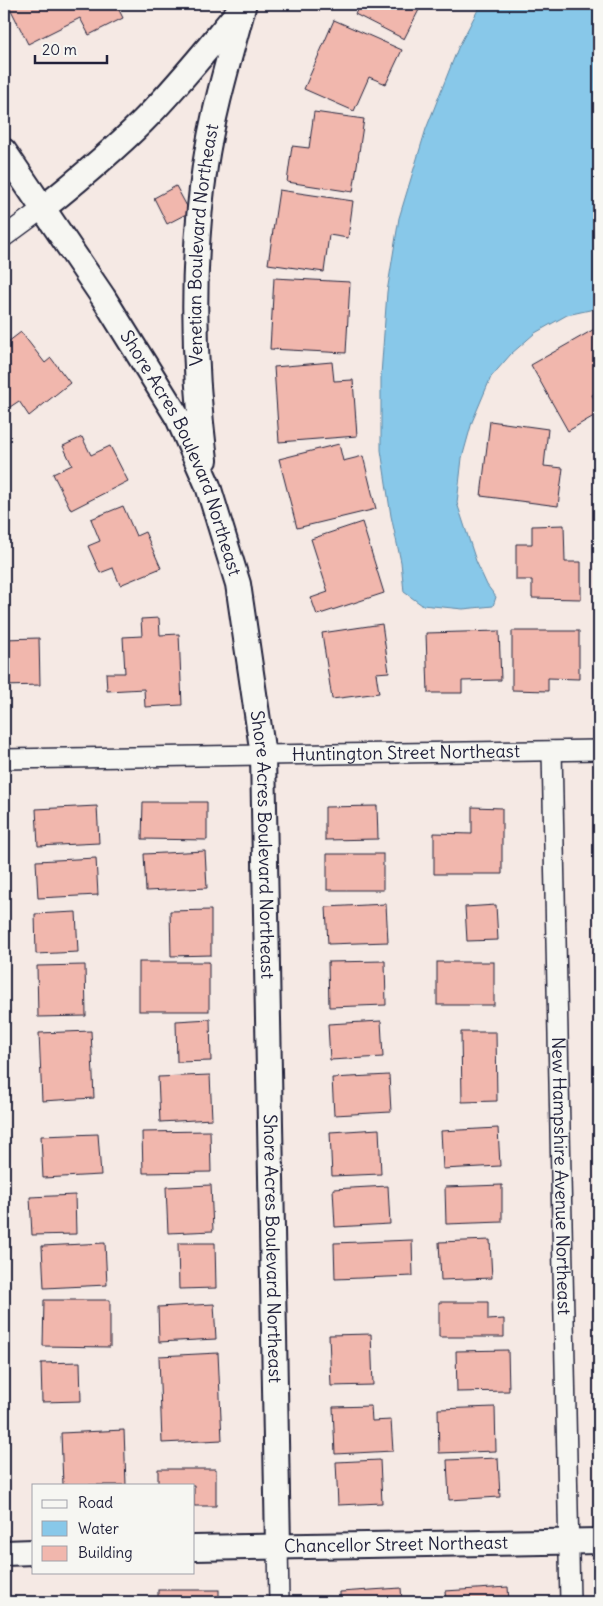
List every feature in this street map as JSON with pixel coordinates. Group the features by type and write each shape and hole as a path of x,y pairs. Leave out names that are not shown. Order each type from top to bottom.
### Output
{"street":[{"name":"Venetian Boulevard Northeast","path":"4,237 98,164 143,122 180,82 243,5"},
{"name":"Venetian Boulevard Northeast","path":"208,486 198,405 195,332 196,256 205,165 243,5"},
{"name":"Shore Acres Boulevard Northeast","path":"4,151 102,297 178,418 208,486 238,584 262,755 279,1602"},
{"name":"New Hampshire Avenue Northeast","path":"552,750 570,1602"},
{"name":"Huntington Street Northeast","path":"4,759 599,750"},
{"name":"Chancellor Street Northeast","path":"195,1548 599,1541"},
{"path":"4,1553 32,1552"}],"water":[{"path":"481,4 599,4 599,308 567,315 535,333 511,354 491,377 472,422 462,458 457,503 476,561 487,585 496,597 493,606 463,609 422,605 404,592 401,562 391,516 381,450 381,375 387,292 399,218 426,129 458,48"}],"building":[{"path":"8,4 116,4 123,18 89,35 80,18 28,44"},
{"path":"361,4 422,4 404,39 355,14"},
{"path":"334,20 402,50 386,84 369,77 354,111 304,89"},
{"path":"314,112 364,119 353,192 287,182 292,146 309,148"},
{"path":"176,186 190,212 167,224 154,198"},
{"path":"279,190 353,201 348,238 329,235 324,272 268,264"},
{"path":"274,278 350,282 346,353 270,349"},
{"path":"598,327 599,391 592,395 599,408 599,413 568,431 531,365"},
{"path":"21,332 45,363 51,358 70,383 29,416 19,401 10,407 4,399 4,345"},
{"path":"332,362 334,381 353,380 357,436 279,442 274,367"},
{"path":"490,421 548,429 544,466 563,468 558,506 481,496"},
{"path":"82,437 91,455 110,446 128,481 71,510 53,474 72,465 63,446"},
{"path":"339,444 343,461 363,456 376,509 297,528 279,459"},
{"path":"123,506 136,536 145,532 161,568 120,585 113,568 100,573 88,546 100,541 91,519"},
{"path":"362,522 384,593 317,615 311,598 328,592 311,539"},
{"path":"564,525 565,562 581,562 581,599 532,598 532,580 516,580 516,544 532,544 532,526"},
{"path":"159,618 160,635 179,634 182,705 145,707 144,689 107,691 106,673 125,673 123,637 142,636 141,619"},
{"path":"382,624 389,672 376,673 379,693 332,699 322,633"},
{"path":"595,630 599,630 599,670 597,670"},
{"path":"499,631 501,680 462,681 462,693 428,693 426,633"},
{"path":"512,631 579,631 579,679 548,678 548,691 512,690"},
{"path":"39,638 40,685 4,686 4,639"},
{"path":"143,802 207,802 207,840 142,839"},
{"path":"97,806 99,843 38,846 36,809"},
{"path":"377,806 378,839 325,840 325,807"},
{"path":"472,807 502,808 502,874 434,874 434,833 472,834"},
{"path":"205,851 207,888 146,891 144,854"},
{"path":"327,854 383,854 383,890 327,890"},
{"path":"96,858 98,895 38,898 36,861"},
{"path":"386,904 388,942 328,944 326,907"},
{"path":"496,905 498,940 467,941 465,907"},
{"path":"211,910 211,955 171,956 170,911"},
{"path":"76,912 78,952 36,954 35,914"},
{"path":"385,961 386,1005 329,1007 328,962"},
{"path":"139,962 209,962 209,1011 139,1011"},
{"path":"437,962 494,962 494,1005 437,1005"},
{"path":"85,965 86,1016 38,1017 37,966"},
{"path":"210,1019 211,1061 177,1062 176,1021"},
{"path":"381,1021 383,1057 330,1060 328,1024"},
{"path":"91,1031 94,1098 42,1101 39,1033"},
{"path":"461,1032 496,1032 497,1101 462,1102"},
{"path":"210,1075 212,1119 160,1122 158,1077"},
{"path":"389,1075 391,1112 334,1115 332,1078"},
{"path":"498,1128 500,1166 443,1169 441,1131"},
{"path":"379,1129 381,1174 332,1176 330,1132"},
{"path":"210,1131 211,1172 143,1173 142,1132"},
{"path":"98,1134 101,1175 43,1178 41,1136"},
{"path":"211,1185 213,1231 168,1233 166,1187"},
{"path":"502,1185 502,1222 446,1224 445,1187"},
{"path":"388,1186 390,1224 335,1227 333,1189"},
{"path":"75,1195 76,1234 32,1235 30,1197"},
{"path":"412,1240 413,1276 335,1279 334,1243"},
{"path":"490,1240 492,1278 441,1280 439,1242"},
{"path":"105,1243 107,1285 44,1288 42,1246"},
{"path":"178,1243 215,1243 216,1288 179,1289"},
{"path":"44,1300 110,1300 110,1347 43,1346"},
{"path":"439,1302 488,1302 488,1320 504,1319 504,1337 439,1337"},
{"path":"214,1304 216,1339 159,1342 158,1307"},
{"path":"371,1334 373,1385 331,1386 329,1335"},
{"path":"508,1350 509,1391 457,1392 456,1351"},
{"path":"218,1353 222,1440 162,1443 159,1356"},
{"path":"80,1362 81,1401 42,1402 41,1363"},
{"path":"371,1406 372,1421 391,1420 393,1451 335,1454 333,1407"},
{"path":"495,1407 496,1451 439,1453 438,1409"},
{"path":"124,1430 126,1484 63,1484 61,1433"},
{"path":"498,1458 500,1497 449,1500 447,1460"},
{"path":"380,1460 382,1503 338,1505 336,1462"},
{"path":"158,1469 216,1469 216,1506 195,1506 195,1484 158,1484"},
{"path":"508,1587 509,1602 446,1602 445,1591"},
{"path":"401,1588 402,1602 340,1602 340,1592"},
{"path":"158,1590 219,1590 219,1602 158,1602"}]}
